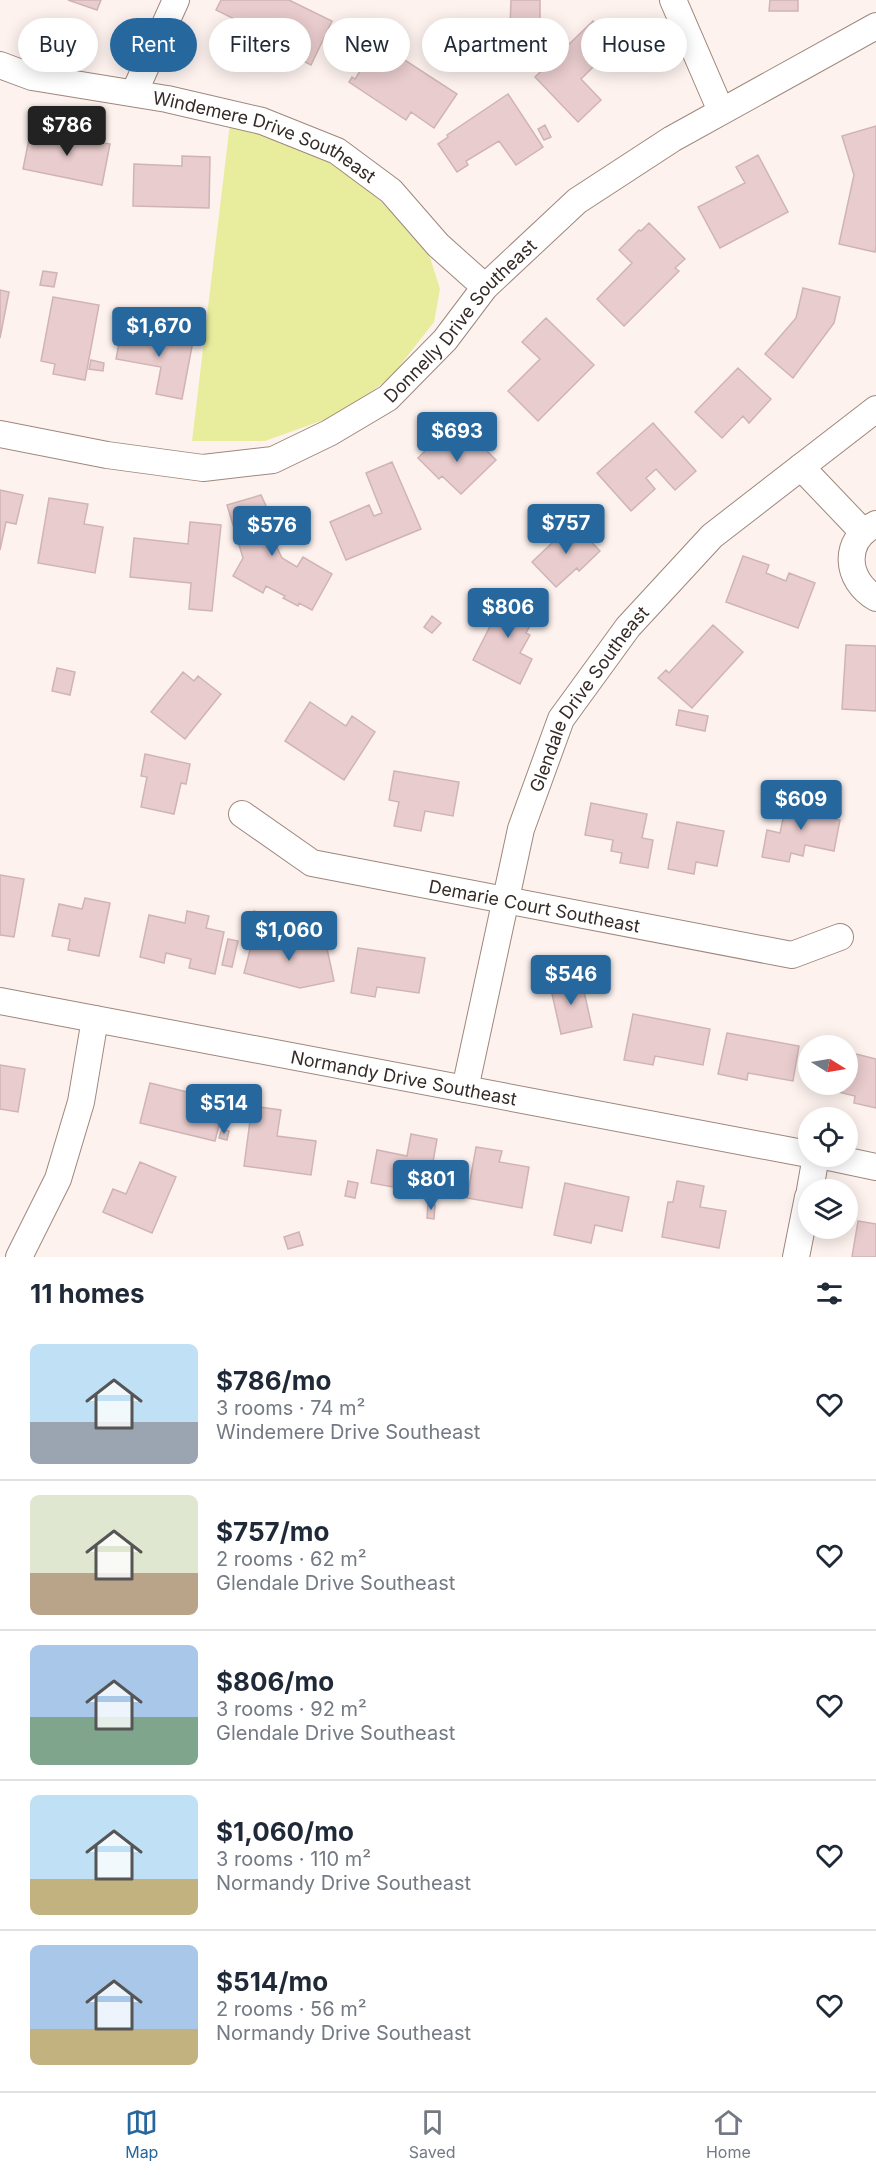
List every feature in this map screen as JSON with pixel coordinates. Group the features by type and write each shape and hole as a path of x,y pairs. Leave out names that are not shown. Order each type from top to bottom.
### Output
{"street":[{"path":"134,93 176,0"},
{"path":"673,0 721,111"},
{"name":"Donnelly Drive Southeast","path":"0,434 107,455 203,468 273,460 329,433 388,398 444,340 485,287 577,201 672,139 876,26"},
{"name":"Windemere Drive Southeast","path":"0,65 32,77 134,93 262,121 337,151 391,191 438,246 485,287"},
{"name":"Glendale Drive Southeast","path":"465,1089 521,828 561,719 628,627 712,536 876,409"},
{"path":"801,467 870,528 856,541 852,552 853,574 867,592 876,598"},
{"name":"Demarie Court Southeast","path":"242,814 312,863 792,955 840,937"},
{"name":"Normandy Drive Southeast","path":"0,1001 798,1152"},
{"path":"19,1257 58,1179 81,1102 95,1019"},
{"path":"858,1163 876,1167"},
{"path":"796,1257 800,1239"}],"green space":[{"path":"230,123 292,144 347,172 406,223 429,254 440,289 434,322 391,377 343,413 265,441 192,441"}],"building":[{"path":"68,0 101,0 97,10"},
{"path":"221,0 289,0 326,18 323,18 323,40 311,65 311,18 232,18 216,10"},
{"path":"511,0 540,0 540,18 510,18"},
{"path":"770,0 798,0 798,11 769,11"},
{"path":"581,33 581,72 588,72 581,79 601,100 578,122 535,77 540,72 569,72 569,44"},
{"path":"410,64 457,94 434,128 411,112 406,120 349,82 352,77 355,79 360,72 410,72"},
{"path":"508,94 543,147 516,165 499,141 466,161 468,165 457,172 438,144 448,137 447,135"},
{"path":"545,125 551,137 544,140 538,129"},
{"path":"876,126 875,252 839,244 854,175 842,136"},
{"path":"31,129 110,144 102,185 23,169"},
{"path":"758,155 788,212 720,248 698,207 745,183 736,167"},
{"path":"182,156 210,157 209,208 133,206 134,164 182,166"},
{"path":"649,223 685,259 675,268 679,271 624,326 597,299 632,263 619,250"},
{"path":"43,271 57,273 54,287 40,285"},
{"path":"803,288 840,297 834,323 793,378 765,354 796,318"},
{"path":"0,290 9,292 0,338"},
{"path":"53,297 99,305 85,380 53,374 55,364 41,361"},
{"path":"546,318 594,365 538,421 508,391 540,359 522,342"},
{"path":"122,328 193,341 182,399 156,394 161,367 116,359"},
{"path":"91,360 104,363 103,371 89,369"},
{"path":"738,368 771,399 749,423 743,416 722,438 695,412"},
{"path":"653,423 696,471 675,490 656,469 646,478 655,489 631,511 597,473"},
{"path":"440,436 457,454 474,438 496,460 461,494 442,476 439,479 418,458"},
{"path":"392,462 421,529 346,560 330,522 369,505 374,516 382,513 366,473"},
{"path":"0,490 23,495 16,524 6,522 0,550"},
{"path":"261,495 279,534 271,535 282,558 297,567 303,557 332,574 312,610 299,603 298,606 266,586 263,593 233,576 243,558 227,505"},
{"path":"49,498 88,504 84,524 103,527 95,573 38,563"},
{"path":"190,522 221,525 212,611 189,609 191,583 130,577 134,538 188,544"},
{"path":"573,523 600,551 579,571 577,568 556,587 532,562"},
{"path":"743,556 769,565 766,573 786,581 789,573 815,583 798,628 726,602"},
{"path":"508,591 540,607 526,633 530,635 520,653 532,659 520,684 473,660"},
{"path":"432,616 441,623 432,633 424,627"},
{"path":"713,625 743,652 692,708 658,678 666,670 669,673"},
{"path":"846,645 876,646 876,711 842,709"},
{"path":"57,668 75,672 70,695 52,691"},
{"path":"183,672 194,681 198,676 221,694 185,739 151,712"},
{"path":"310,702 346,726 352,716 375,732 344,780 285,741"},
{"path":"679,710 708,716 705,731 676,725"},
{"path":"145,754 190,764 186,784 181,783 174,814 141,807 147,777 141,776"},
{"path":"394,771 459,782 453,816 425,811 421,831 394,826 399,802 389,800"},
{"path":"788,795 822,802 820,816 840,820 834,851 805,845 803,856 791,853 789,862 762,857 767,830 780,833"},
{"path":"591,803 647,814 642,838 653,840 648,868 620,863 622,853 611,851 613,840 585,835"},
{"path":"677,822 724,831 717,866 696,862 694,874 668,869"},
{"path":"0,875 24,879 14,937 0,935"},
{"path":"85,898 110,903 99,956 68,950 70,939 52,936 59,904 82,909"},
{"path":"187,911 209,916 206,928 224,932 215,974 189,968 191,959 166,953 164,963 140,957 149,915 185,923"},
{"path":"254,911 268,916 264,927 250,922"},
{"path":"283,930 300,935 296,947 303,949 326,944 334,981 300,988 244,973 254,935 279,942"},
{"path":"228,939 238,941 232,967 222,965"},
{"path":"358,948 425,958 419,993 377,987 375,997 351,993"},
{"path":"581,978 592,1027 561,1034 550,985"},
{"path":"633,1014 710,1029 703,1065 655,1056 653,1065 624,1060"},
{"path":"727,1033 798,1046 793,1081 748,1073 747,1080 718,1074"},
{"path":"858,1054 876,1059 876,1108 854,1103 855,1096 851,1095 858,1095"},
{"path":"0,1065 25,1069 18,1112 0,1109"},
{"path":"150,1083 225,1101 215,1141 140,1123"},
{"path":"252,1106 281,1110 277,1136 316,1141 311,1175 244,1166"},
{"path":"222,1129 229,1131 227,1140 219,1138"},
{"path":"411,1134 437,1139 433,1162 437,1163 431,1194 371,1183 377,1150 407,1156"},
{"path":"476,1147 502,1151 499,1162 529,1167 522,1208 467,1198"},
{"path":"140,1162 176,1177 152,1233 103,1212 113,1189 126,1194"},
{"path":"348,1181 358,1183 355,1198 345,1196"},
{"path":"677,1181 704,1186 700,1207 726,1211 719,1248 662,1237 668,1202 673,1202"},
{"path":"565,1183 629,1197 622,1231 595,1225 591,1243 554,1235"},
{"path":"428,1204 435,1205 434,1219 427,1218"},
{"path":"858,1221 876,1224 876,1257 852,1257 855,1239 858,1239"},
{"path":"299,1232 303,1245 288,1249 284,1237"}]}
